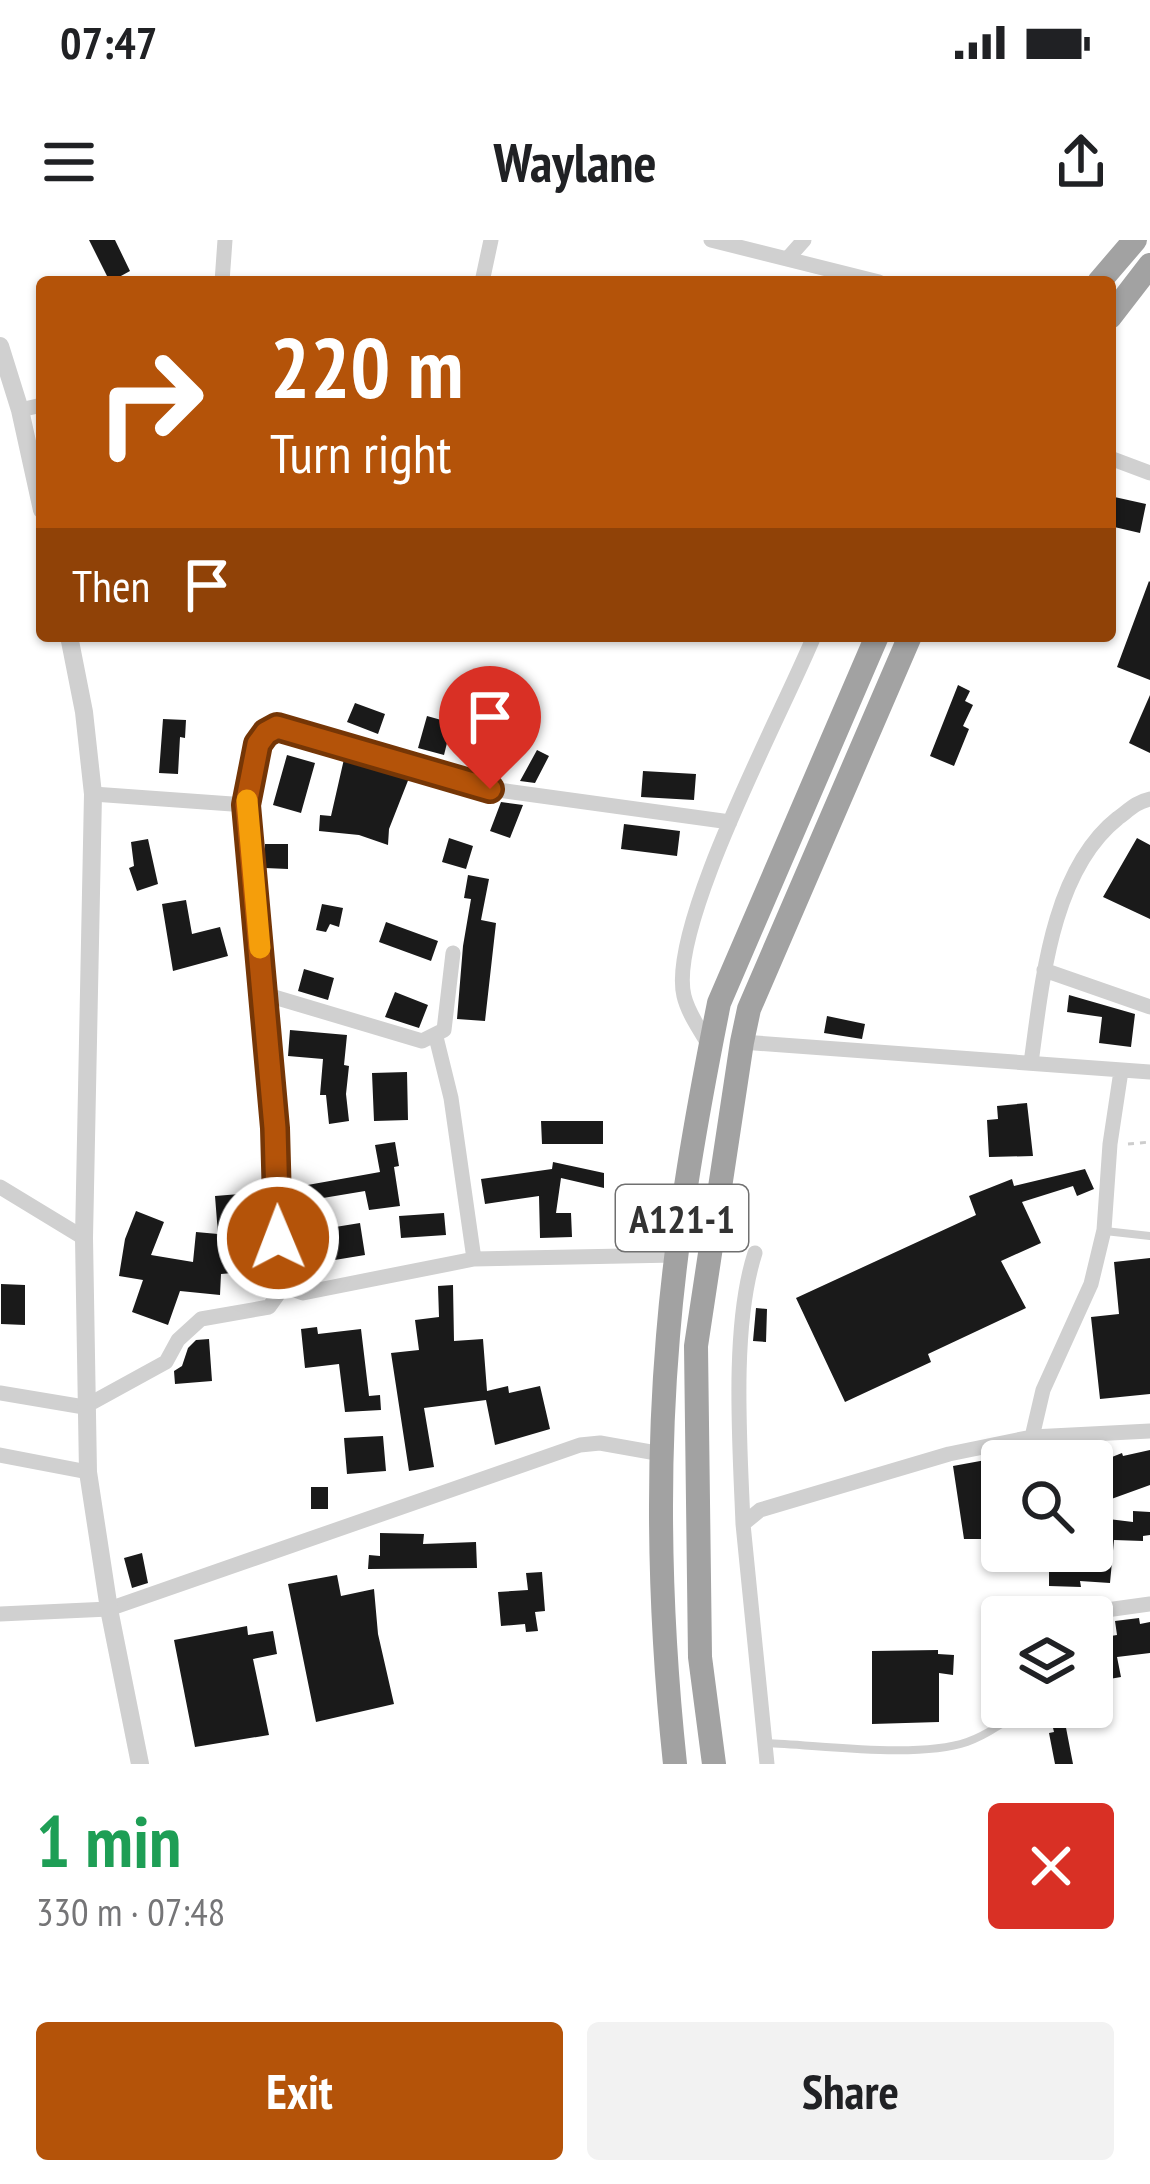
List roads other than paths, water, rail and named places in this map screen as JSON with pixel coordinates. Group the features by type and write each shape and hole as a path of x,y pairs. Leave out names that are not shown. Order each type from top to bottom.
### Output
{"highway":[{"path":"1105,276 1135,240"},
{"path":"1116,309 1150,265"},
{"name":"A121-1","path":"675,1764 665,1669 662,1454 676,1255 710,1048 719,1003 874,642"},
{"name":"A121-1","path":"713,1764 700,1657 696,1346 742,1042 749,1009 907,642"}],"street":[{"path":"222,276 225,240"},
{"path":"483,276 491,240"},
{"path":"711,240 858,276"},
{"path":"790,257 804,240"},
{"path":"0,346 36,483"},
{"path":"20,410 36,406"},
{"path":"1116,460 1150,473"},
{"path":"70,642 93,794 84,1238 88,1472 140,1764"},
{"path":"710,1048 683,994 688,936 730,822 811,642"},
{"path":"676,1255 474,1259 303,1293 284,1286 278,1276 275,1128 246,805 258,744 277,727 490,789 730,822"},
{"path":"93,794 246,805"},
{"path":"1030,1064 1044,970 1072,872 1107,826 1139,801 1150,799"},
{"path":"264,994 422,1041 444,1030 453,953"},
{"path":"1044,970 1150,1007"},
{"path":"436,1037 452,1098 474,1259"},
{"path":"742,1042 1150,1072"},
{"path":"1032,1437 1043,1390 1091,1284 1104,1230 1121,1071"},
{"path":"0,1187 84,1238"},
{"path":"755,1252 748,1273 742,1349 743,1525 767,1764"},
{"path":"0,1393 84,1407 166,1362 178,1340 201,1319 269,1307 284,1286"},
{"path":"743,1525 760,1510 949,1454 1032,1437 1150,1431"},
{"path":"0,1614 109,1609 580,1445 600,1442 662,1454"},
{"path":"0,1455 88,1472"},
{"path":"1113,1609 1150,1604"}],"lane":[{"path":"1104,1230 1150,1236"},
{"path":"764,1742 930,1749 965,1743 997,1728"}]}
